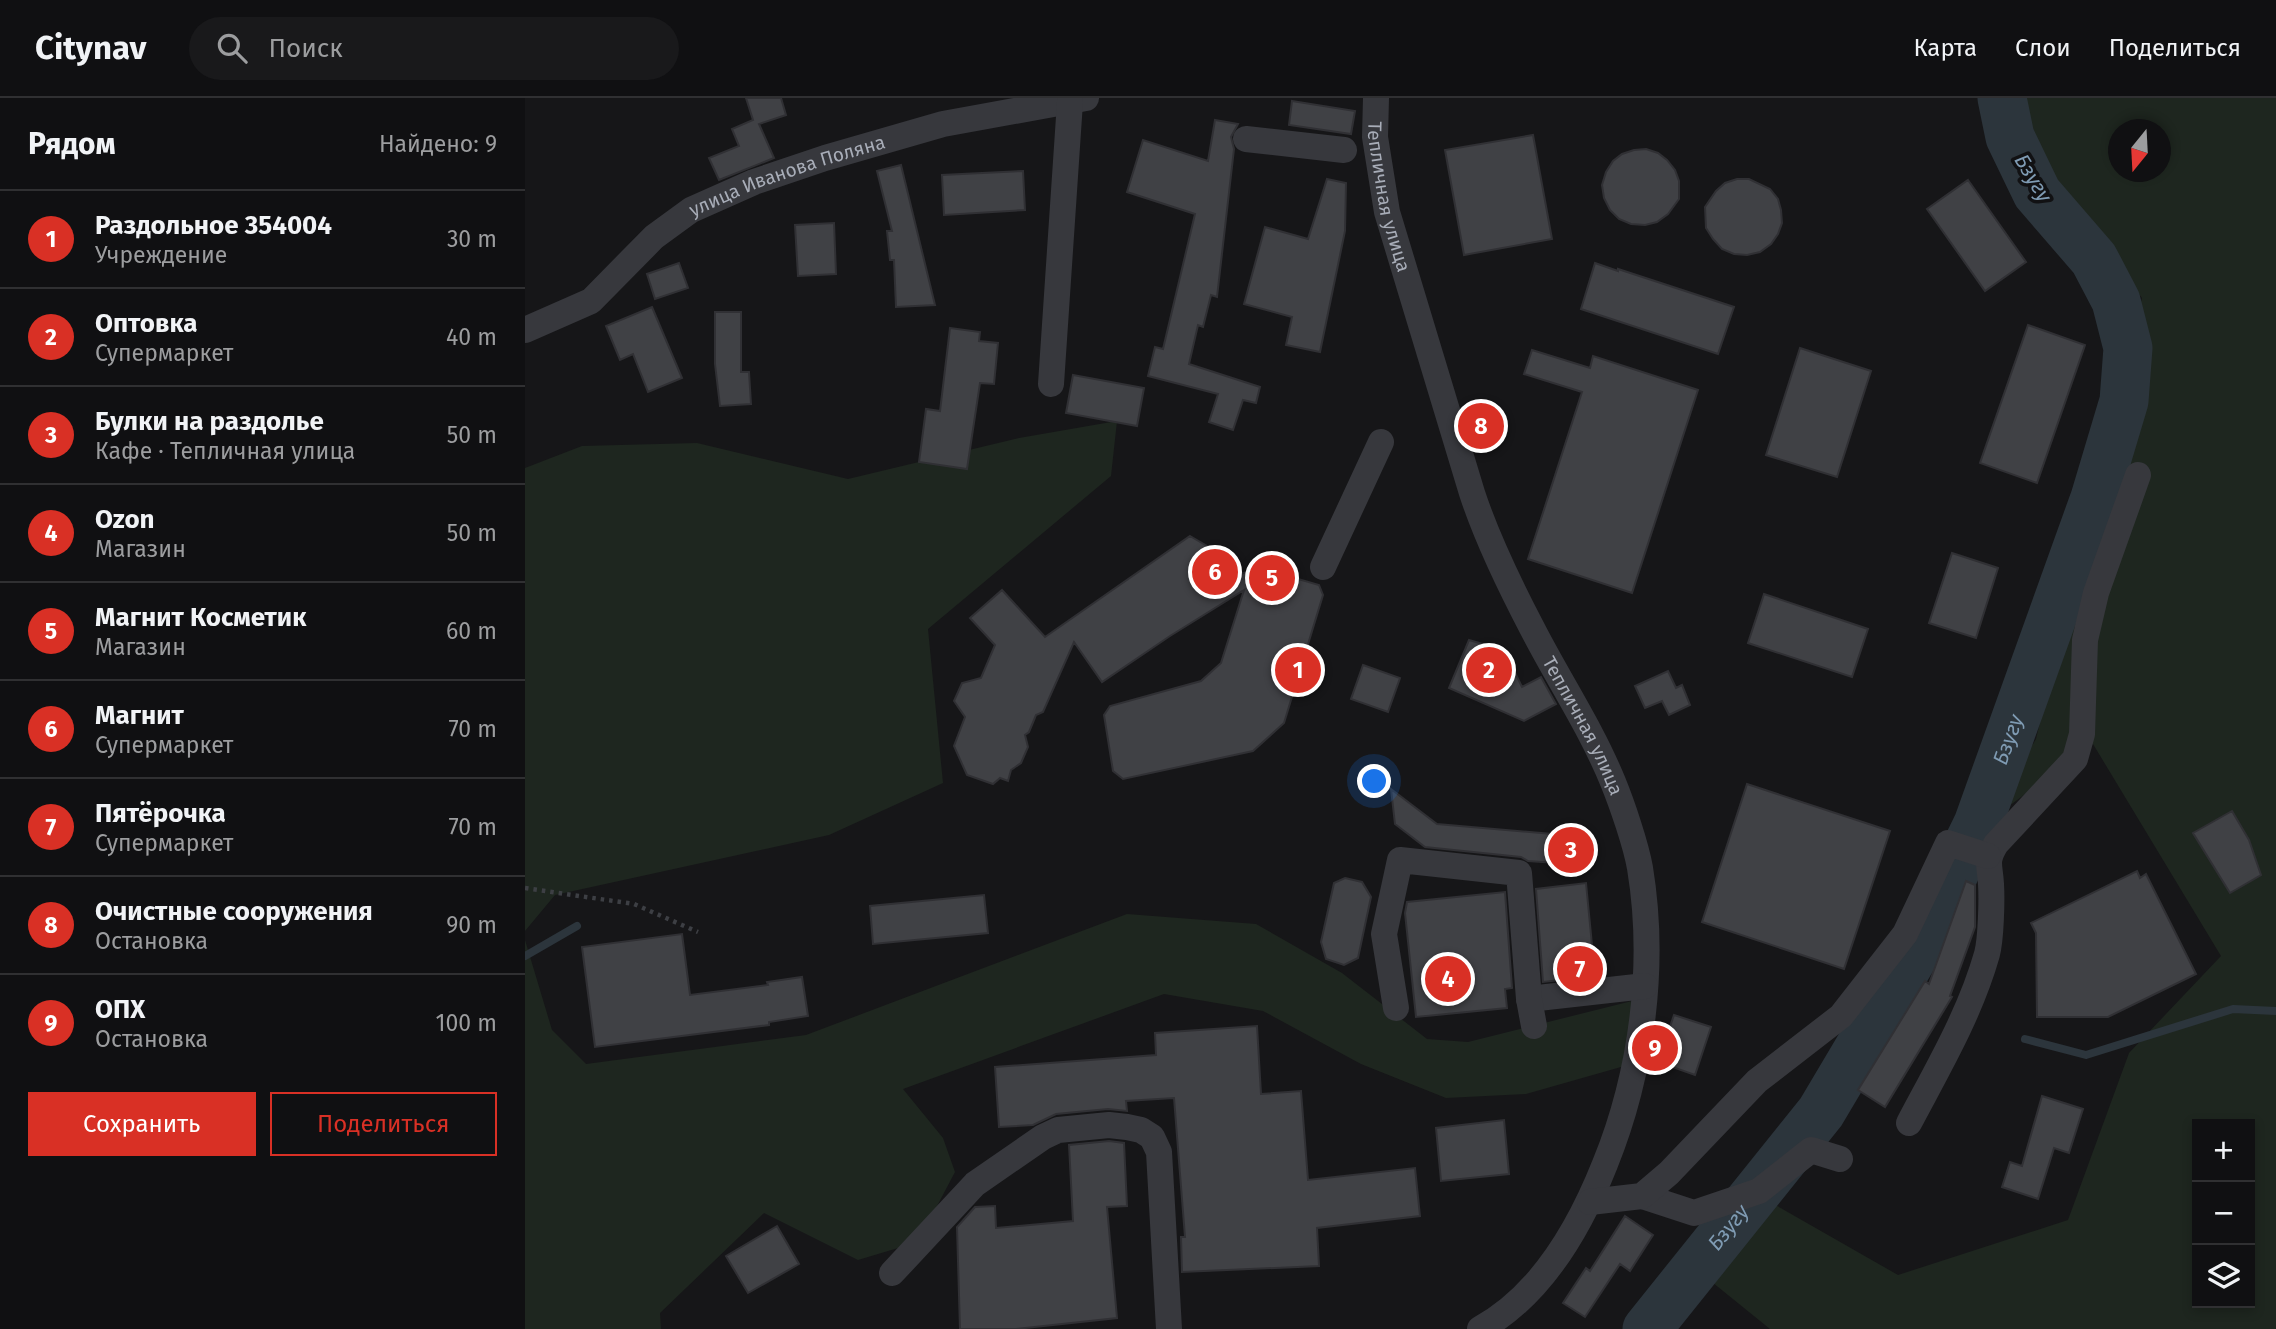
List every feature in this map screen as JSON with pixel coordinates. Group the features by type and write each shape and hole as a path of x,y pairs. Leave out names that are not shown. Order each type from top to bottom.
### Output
{"street":[{"name":"Тепличная улица","path":"1376,98 1375,137 1387,212 1483,526 1531,627 1578,710 1613,782 1639,866 1645,916 1645,986 1629,1091 1613,1143 1590,1202 1562,1249 1529,1290 1494,1325"},
{"path":"1051,384 1078,100"},
{"name":"улица Иванова Поляна","path":"525,330 591,301 663,230 691,211 754,181 943,124 1078,100"},
{"path":"1246,139 1344,150"},
{"path":"1323,568 1381,442"},
{"path":"1909,1123 1965,1017 1988,951 1991,883 1987,868 1988,856 2075,759 2082,734 2085,640 2097,593 2137,475"},
{"path":"1642,1196 1669,1173 1758,1082 1841,1016 1905,934 1948,843 1988,856"},
{"path":"1396,1008 1384,934 1400,860 1519,873 1529,999 1534,1026"},
{"path":"1529,999 1645,986"},
{"path":"893,1273 975,1184 1043,1137 1058,1130 1109,1125 1127,1127 1141,1130 1152,1137 1159,1152 1169,1329"},
{"path":"1590,1202 1642,1196 1694,1213 1759,1191 1811,1150 1840,1160"}],"path":[{"path":"525,888 634,904 698,932"}],"shaded area":[{"path":"2004,98 2276,98 2276,1329 1770,1329 1681,1257 1751,1191 1898,1275 2068,1220 2129,1053 2221,956 2093,744 1986,823 2036,739 2142,298 2000,114"},
{"path":"1117,421 1111,476 928,629 943,783 829,835 555,895 525,931 525,468 582,446 697,443 848,479 1019,438"},
{"path":"1127,914 1256,924 1342,973 1427,1039 1468,1042 1636,1000 1628,1065 1526,1094 1446,1098 1361,1064 1263,1011 1164,994 903,1089 943,1138 955,1172 918,1242 858,1260 764,1213 660,1313 661,1329 525,1329 525,940 552,1030 586,1064 806,1035"}],"building":[{"path":"746,98 781,98 786,115 759,124 774,158 719,180 709,158 739,146 732,129 753,120"},
{"path":"1292,101 1355,111 1351,134 1289,125"},
{"path":"1215,120 1238,124 1231,137 1234,149 1217,297 1211,295 1203,327 1198,325 1189,364 1260,387 1256,403 1243,400 1233,430 1209,422 1218,394 1148,376 1155,347 1163,349 1195,214 1127,192 1143,140 1208,161"},
{"path":"1533,135 1552,239 1464,255 1445,150"},
{"path":"1646,149 1658,153 1675,170 1679,181 1679,199 1668,214 1657,222 1631,224 1619,219 1610,210 1602,185 1613,161 1622,154"},
{"path":"901,165 935,305 896,307 894,260 890,260 887,231 892,231 877,171"},
{"path":"1023,171 1025,210 944,215 942,175"},
{"path":"1327,179 1346,183 1345,231 1320,352 1286,345 1292,317 1244,304 1265,227 1308,239"},
{"path":"1749,179 1770,189 1778,199 1781,210 1782,223 1771,244 1760,252 1747,255 1722,249 1706,228 1705,207 1725,183"},
{"path":"1968,180 2026,262 1985,291 1927,209"},
{"path":"834,223 836,274 798,276 795,225"},
{"path":"679,263 688,288 655,299 647,274"},
{"path":"1595,263 1734,307 1718,354 1581,309"},
{"path":"652,307 682,378 648,392 633,354 620,360 606,326"},
{"path":"715,312 741,312 741,372 749,372 751,404 720,406 715,364"},
{"path":"2028,325 2085,345 2037,483 1980,463"},
{"path":"950,328 980,332 979,341 998,343 994,384 980,383 967,469 919,462 926,409 940,411"},
{"path":"1800,348 1871,371 1837,477 1766,455"},
{"path":"1532,350 1590,368 1593,356 1698,390 1632,593 1528,559 1582,392 1524,374"},
{"path":"1073,375 1144,388 1137,426 1066,413"},
{"path":"1190,536 1224,556 1228,578 1272,564 1274,572 1319,585 1323,595 1284,723 1253,751 1123,779 1113,771 1104,715 1110,706 1201,681 1221,663 1244,590 1102,682 1074,642 1043,712 1036,715 1025,735 1028,747 1021,763 1011,770 1008,781 1000,778 993,784 967,775 954,746 965,717 954,701 962,683 981,678 995,645 970,618 1002,590 1045,637"},
{"path":"1952,553 1998,568 1976,638 1929,623"},
{"path":"1764,594 1868,629 1852,677 1748,643"},
{"path":"1469,640 1504,650 1522,687 1541,677 1556,704 1524,721 1449,688"},
{"path":"1363,665 1400,678 1388,712 1351,699"},
{"path":"1668,671 1676,688 1682,685 1690,705 1669,715 1662,701 1645,708 1635,686"},
{"path":"1747,784 1890,831 1844,969 1702,922"},
{"path":"1391,789 1437,824 1587,837 1585,865 1528,861 1521,857 1425,847 1395,824"},
{"path":"2232,811 2249,840 2261,875 2230,893 2193,833"},
{"path":"2137,871 2140,878 2146,874 2196,974 2108,1017 2037,1017 2036,933 2031,923"},
{"path":"1345,878 1362,882 1371,897 1358,958 1344,965 1326,959 1321,942 1334,883"},
{"path":"1966,881 1975,885 1975,927 1950,996 1952,997 1885,1107 1858,1090 1925,981 1929,984"},
{"path":"1586,883 1595,976 1543,982 1536,889"},
{"path":"1505,892 1512,988 1505,989 1507,1008 1416,1017 1405,913 1407,902"},
{"path":"984,895 988,933 873,944 870,906"},
{"path":"682,934 690,995 768,985 767,982 802,977 808,1016 769,1022 769,1025 595,1047 582,947"},
{"path":"1674,1015 1711,1027 1695,1075 1658,1062"},
{"path":"1257,1026 1261,1094 1301,1091 1308,1180 1415,1168 1420,1216 1317,1228 1319,1266 1182,1272 1181,1237 1185,1237 1174,1098 1126,1101 1127,1111 1108,1109 1056,1114 1033,1125 999,1127 995,1067 1156,1055 1155,1033"},
{"path":"2042,1096 2083,1109 2069,1153 2054,1148 2038,1199 2002,1187 2010,1162 2022,1166"},
{"path":"1504,1120 1509,1174 1441,1181 1436,1128"},
{"path":"1109,1141 1124,1143 1127,1206 1107,1207 1117,1318 1016,1329 960,1329 957,1227 975,1207 995,1206 996,1228 1073,1221 1069,1145"},
{"path":"1625,1216 1653,1235 1630,1271 1620,1264 1585,1317 1563,1303 1586,1268 1590,1271"},
{"path":"777,1226 799,1264 748,1293 726,1256"}],"waterway":[{"name":"Бзугу","path":"1647,1329 1821,1112 1916,952 1978,824 2095,498 2124,401 2128,348 2116,301 2094,259 2037,193 2010,137 2002,98"},
{"path":"525,956 577,926"},
{"path":"2025,1039 2086,1055 2233,1009 2276,1011"}],"place":[{"name":"Очистные сооружения","path":"1481,426"},
{"name":"Магнит","path":"1215,572"},
{"name":"Магнит Косметик","path":"1272,578"},
{"name":"Раздольное 354004","path":"1298,670"},
{"name":"Оптовка","path":"1489,670"},
{"name":"Булки на раздолье","path":"1571,850"},
{"name":"Пятёрочка","path":"1580,969"},
{"name":"Ozon","path":"1448,979"},
{"name":"ОПХ","path":"1655,1048"}]}
